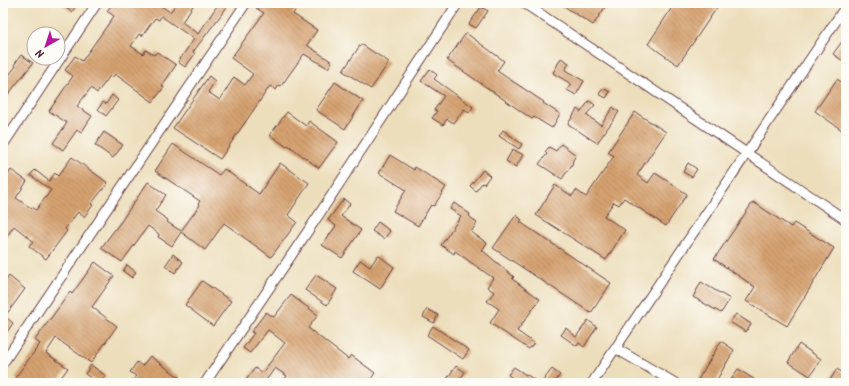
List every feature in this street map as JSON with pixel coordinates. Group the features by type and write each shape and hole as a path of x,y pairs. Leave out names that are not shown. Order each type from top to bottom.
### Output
{"street":[{"path":"3,145 97,3"},
{"path":"3,363 246,3"},
{"path":"205,383 323,209 458,3"},
{"path":"524,3 846,220"},
{"path":"592,383 746,152 846,6"},
{"path":"615,348 675,383"}],"building":[{"path":"59,3 78,3 72,12"},
{"path":"113,3 157,3 170,12 177,3 195,3 182,22 198,34 219,3 222,3 227,7 193,52 195,54 185,67 178,62 194,39 161,16 159,20 155,18 142,36 139,34 131,46 143,54 146,50 154,55 157,52 176,65 162,86 164,87 153,102 115,74 112,78 110,76 97,93 91,88 77,106 92,116 81,133 77,130 63,150 53,143 67,123 49,111 73,76 65,70 75,56 82,61 114,16 107,11"},
{"path":"260,3 300,3 293,14 317,30 307,45 332,62 328,68 304,54 281,86 279,85 276,90 270,86 220,159 173,128 209,76 215,81 208,92 220,100 234,77 245,85 253,74 231,58 264,13 256,8"},
{"path":"559,3 608,3 593,25"},
{"path":"675,3 720,3 678,65 648,44"},
{"path":"481,7 488,11 476,28 469,24"},
{"path":"466,33 504,61 497,71 560,114 552,128 534,117 532,119 447,60"},
{"path":"846,36 846,63 833,54"},
{"path":"361,44 389,62 371,89 343,71"},
{"path":"21,55 26,58 26,66 31,66 3,101 3,83 16,66 14,65"},
{"path":"561,58 569,63 565,70 584,81 576,95 567,90 571,84 553,73"},
{"path":"430,69 437,75 434,79 473,107 469,113 464,109 454,123 447,119 443,125 432,118 437,111 434,110 444,96 421,81"},
{"path":"837,79 846,85 846,133 815,111"},
{"path":"335,82 363,101 345,129 316,110"},
{"path":"603,88 610,92 606,98 599,94"},
{"path":"112,95 118,100 106,116 98,109 103,102 106,104"},
{"path":"589,101 595,105 586,115 601,125 613,107 619,112 597,143 568,124 577,109 581,112"},
{"path":"287,112 306,126 309,121 338,142 319,168 288,145 287,147 270,135"},
{"path":"635,112 666,132 637,175 648,183 655,173 687,194 666,226 624,198 619,205 614,202 604,216 625,230 606,260 536,215 555,185 572,196 576,190 586,197 614,156 608,152"},
{"path":"503,130 522,144 519,149 499,136"},
{"path":"104,132 123,145 113,158 95,145"},
{"path":"173,144 219,175 224,169 259,194 280,163 309,183 288,215 297,222 271,257 224,223 205,250 181,232 172,246 158,237 159,234 148,226 122,262 101,248 148,182 166,195 155,211 168,220 167,222 181,231 200,205 198,204 200,201 155,171"},
{"path":"561,144 576,155 572,162 573,163 562,179 539,164 547,154 545,152 549,147 556,151"},
{"path":"513,149 523,155 516,167 506,161"},
{"path":"390,155 414,170 415,167 446,187 434,206 431,205 418,226 393,211 406,190 379,173"},
{"path":"72,157 108,183 91,204 93,205 84,217 78,212 65,229 67,231 46,259 29,246 33,241 14,226 3,242 3,182 11,170 27,181 16,198 36,210 51,190 30,175 35,170 49,181 55,173 58,176"},
{"path":"688,163 697,169 692,177 683,172"},
{"path":"483,170 490,176 476,191 470,186"},
{"path":"344,199 350,204 341,216 361,230 342,258 322,245 336,226 328,220"},
{"path":"753,202 791,227 794,223 834,248 787,326 746,301 755,287 714,259"},
{"path":"454,203 470,214 469,216 477,223 471,232 487,243 482,250 514,277 512,279 540,299 517,331 534,343 529,349 490,323 499,309 487,301 494,292 487,287 493,278 455,251 454,254 441,245 461,216 450,209"},
{"path":"516,215 522,220 520,222 611,283 591,313 493,248"},
{"path":"378,222 390,231 384,239 372,231"},
{"path":"173,254 183,262 175,273 165,266"},
{"path":"378,255 394,267 380,289 353,271 360,260 370,267"},
{"path":"95,262 114,276 92,307 117,326 91,363 56,338 46,353 68,368 57,383 21,383 15,378 40,344 35,340 70,292 72,294"},
{"path":"127,265 136,272 132,278 123,271"},
{"path":"316,275 337,289 327,305 305,290"},
{"path":"9,276 25,289 3,319 3,284"},
{"path":"202,281 231,301 213,326 185,305"},
{"path":"701,282 730,299 721,313 693,297"},
{"path":"291,295 318,315 308,328 348,359 351,355 375,373 368,383 288,383 284,380 287,376 275,368 264,383 244,383 255,368 262,373 285,343 268,330 250,353 243,348 254,333 251,332 266,312 274,317"},
{"path":"427,309 438,315 434,323 423,317"},
{"path":"736,314 751,324 746,332 730,322"},
{"path":"7,318 13,323 3,338 3,324"},
{"path":"588,320 597,327 584,347 579,343 577,346 561,335 566,328 576,337"},
{"path":"433,326 469,350 463,359 427,335"},
{"path":"721,341 734,350 715,383 696,383"},
{"path":"799,344 821,359 810,376 788,362"},
{"path":"150,356 179,377 175,383 130,383 136,376 130,372 137,362 142,366"},
{"path":"91,365 106,376 101,383 98,383 85,374"},
{"path":"456,366 465,372 457,383 444,383"},
{"path":"514,367 539,383 520,383 508,375"},
{"path":"552,369 560,375 554,383 541,383"},
{"path":"738,369 760,383 729,383"},
{"path":"837,369 846,375 846,383 828,383"}]}
